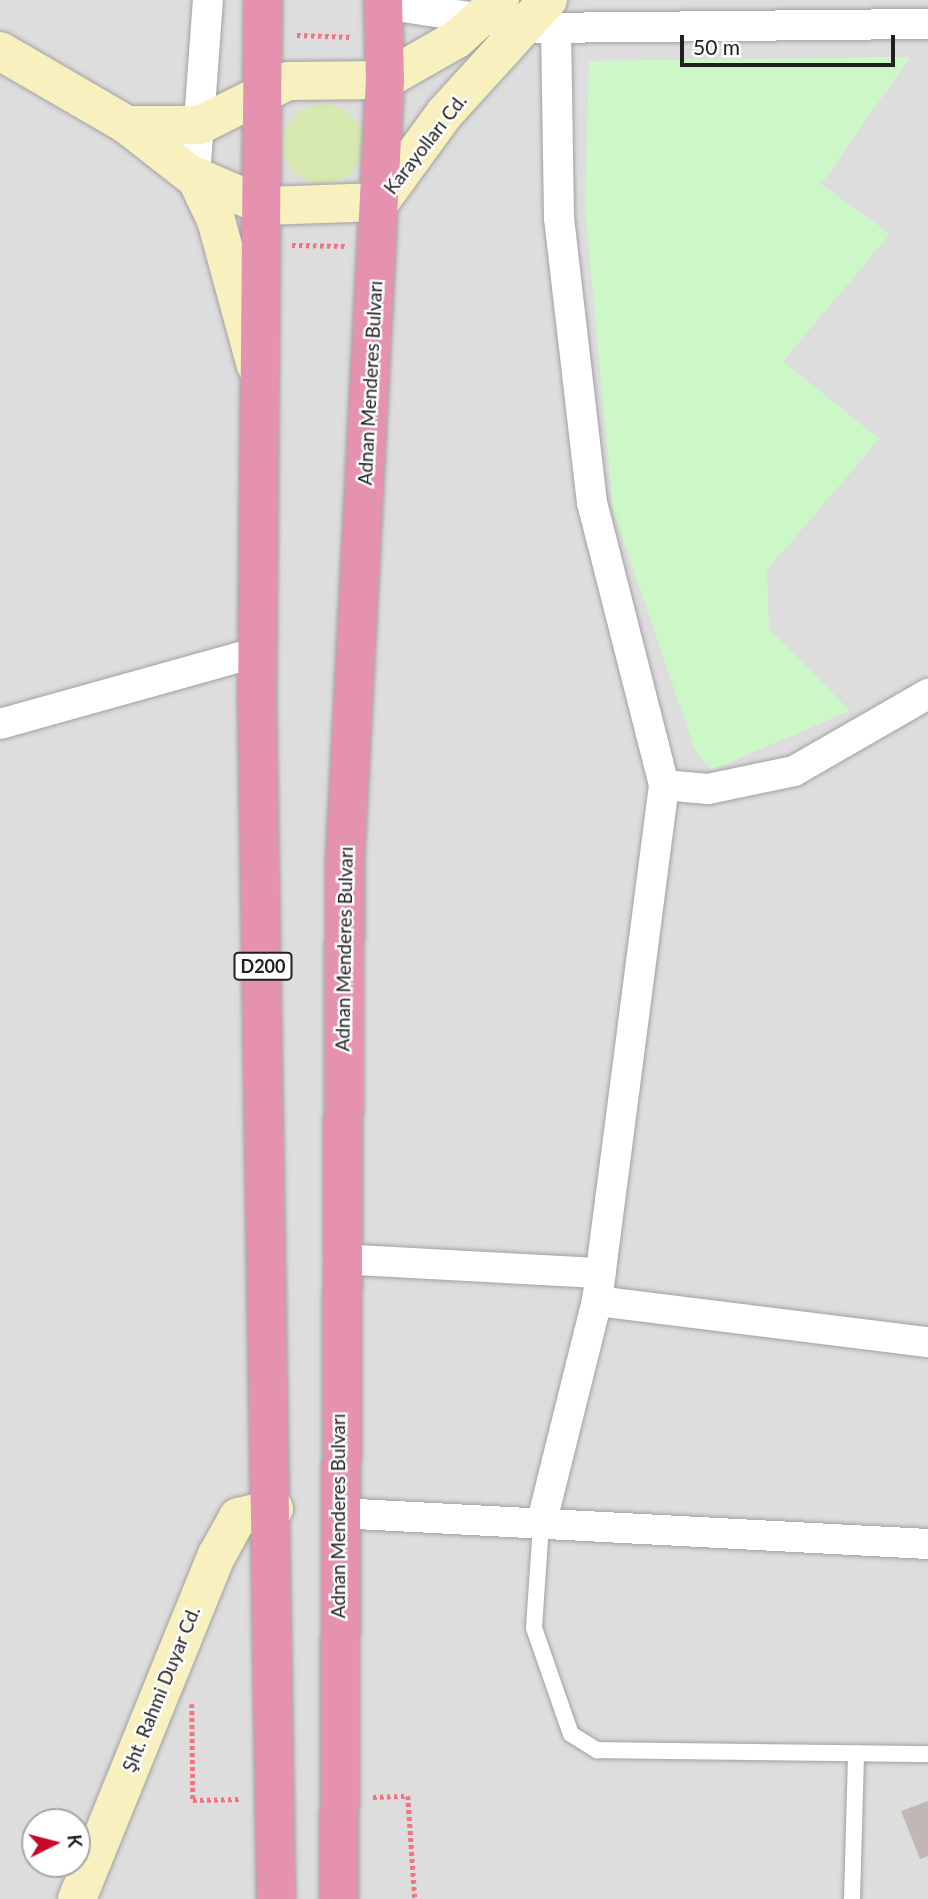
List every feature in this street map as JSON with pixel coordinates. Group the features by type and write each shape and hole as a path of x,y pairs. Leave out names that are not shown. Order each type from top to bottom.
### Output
{"highway":[{"name":"Adnan Menderes Bulvarı","path":"339,1899 339,1259 345,861 378,247 385,80 383,14"},
{"name":"D200","path":"263,17 260,94 264,206 261,244 258,652 274,1509 276,1899"}],"street":[{"path":"208,0 194,176 216,220 260,379"},
{"path":"127,125 200,125 288,81 385,80 490,9"},
{"path":"383,14 490,9 544,19 928,24"},
{"path":"541,1525 599,1287 664,785 592,503 559,218 544,19"},
{"name":"Karayolları Cd.","path":"264,206 380,202 445,113 544,19"},
{"path":"0,51 127,125 194,176 264,206"},
{"path":"0,724 258,652"},
{"path":"664,785 708,789 794,771 928,694"},
{"path":"339,1259 599,1287 928,1342"},
{"name":"Şht. Rahmi Duyar Cd.","path":"77,1899 217,1555 238,1517 274,1509"},
{"path":"338,1513 928,1544"}],"lane":[{"path":"541,1525 534,1628 571,1734 597,1750 928,1754"},
{"path":"852,1899 856,1753"}],"path":[{"path":"263,17 383,14"},
{"path":"261,244 378,247"},
{"path":"193,1800 195,1704"},
{"path":"408,1796 415,1899"}],"shaded area":[{"path":"0,0 928,0 928,1899 0,1899"}],"green space":[{"path":"910,57 821,184 890,234 783,361 879,439 767,570 769,629 850,711 711,770 695,750 613,509 585,209 589,61"},
{"path":"323,104 338,107 351,116 360,129 363,144 360,159 351,172 338,181 323,184 308,181 295,172 286,159 283,144 286,129 295,116 308,107"}],"building":[{"path":"928,1801 928,1856 920,1859 901,1811"}]}
